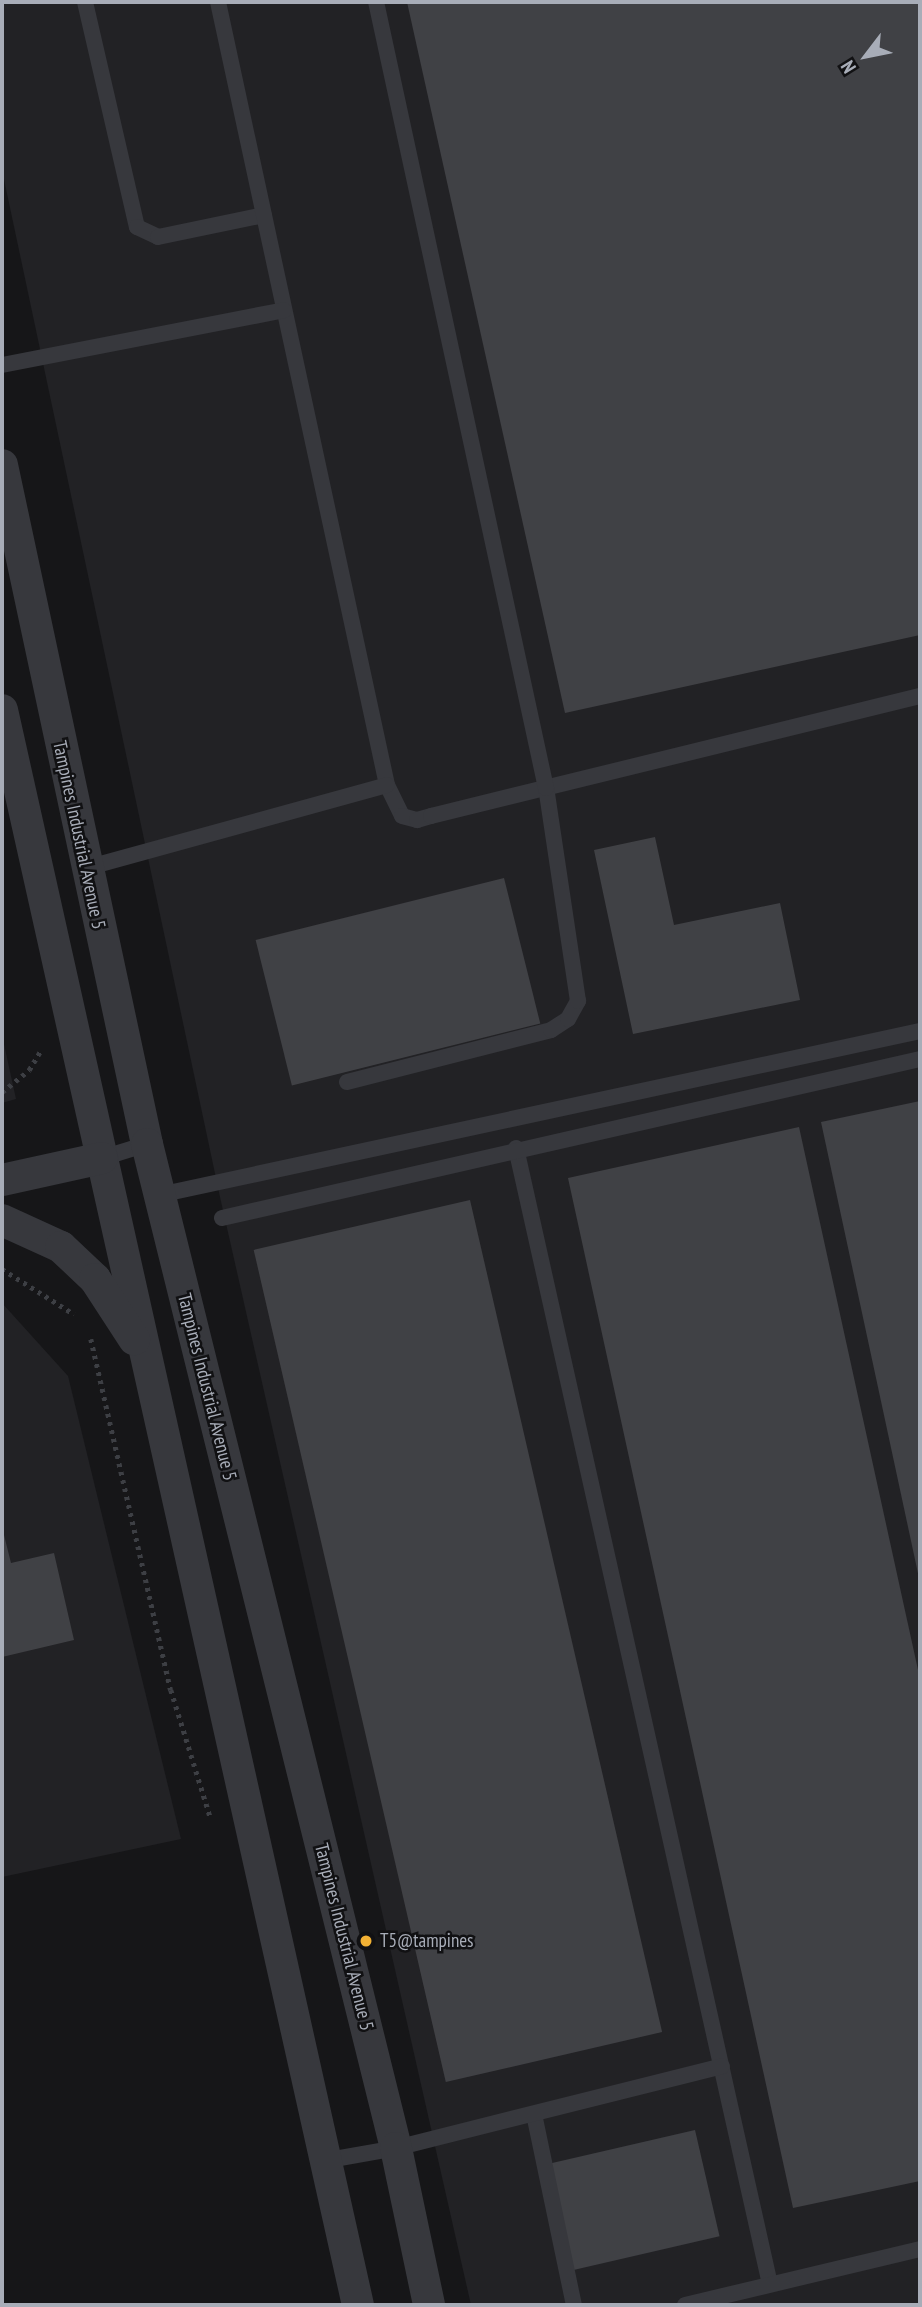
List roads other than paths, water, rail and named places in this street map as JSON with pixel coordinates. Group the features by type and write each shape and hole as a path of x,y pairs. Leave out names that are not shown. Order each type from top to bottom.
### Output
{"street":[{"name":"Tampines Industrial Avenue 5","path":"2,465 147,1144 396,2148 429,2305"},
{"path":"2,710 323,2161 358,2305"},
{"path":"2,1180 102,1158"},
{"path":"2,1220 61,1247 95,1279 146,1358"}],"lane":[{"path":"85,2 137,227 158,237 264,215"},
{"path":"218,2 387,785 402,816 417,820 920,696"},
{"path":"347,1082 551,1030 568,1019 579,1001 546,788 376,2"},
{"path":"2,365 284,310"},
{"path":"86,868 387,785"},
{"path":"159,1195 920,1031"},
{"path":"222,1218 516,1148 920,1059"},
{"path":"102,1158 147,1144"},
{"path":"516,1148 770,2284"},
{"path":"323,2161 396,2148 722,2066"},
{"path":"534,2113 574,2305"},
{"path":"685,2305 920,2249"}],"place":[{"name":"T5@tampines","path":"366,1941"}]}
